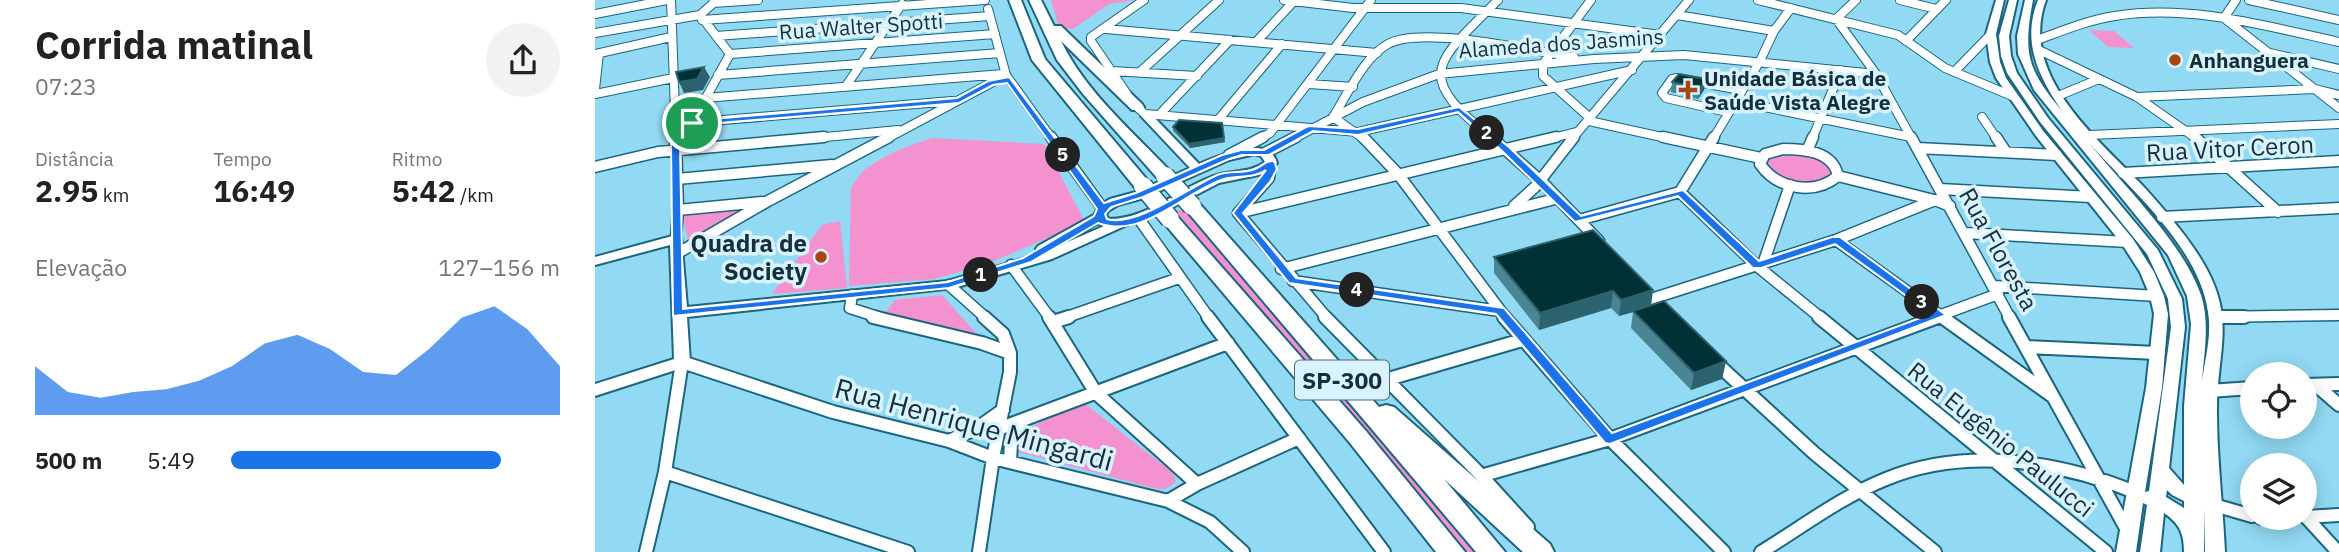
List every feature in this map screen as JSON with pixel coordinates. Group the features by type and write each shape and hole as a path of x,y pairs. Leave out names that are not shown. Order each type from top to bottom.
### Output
{"highway":[{"name":"SP-300","path":"1016,0 1039,60 1452,552"},
{"name":"SP-300","path":"1035,0 1062,57 1492,552"},
{"path":"1044,0 1072,57 1133,129 1159,170"},
{"path":"1057,29 1090,64 1141,110"},
{"path":"1351,391 1370,398 1541,552"}],"street":[{"path":"595,15 669,0 682,362 665,472 646,552"},
{"path":"701,17 715,1 758,0"},
{"path":"595,33 671,19 985,0 1007,76 1107,223 1121,224"},
{"path":"1144,0 1106,29 1094,33 1091,41 1141,110 1199,170"},
{"path":"1141,71 1219,0"},
{"path":"1284,0 1365,8 1434,6 1660,35"},
{"path":"1256,42 1294,0"},
{"path":"1226,157 1264,137 1276,125 1371,0"},
{"path":"1497,0 1455,41 1441,62 1443,88 1459,109 1541,182 1606,249"},
{"path":"1591,0 1548,54 1543,64 1543,76 1590,119 1761,158"},
{"path":"1509,210 1541,182 1576,132 1632,70 1689,0"},
{"path":"1758,0 1888,32 1954,72 2012,96"},
{"path":"1836,19 1856,0"},
{"path":"1900,0 1936,9"},
{"path":"1906,41 1946,0"},
{"path":"1954,72 1991,34 2000,0"},
{"path":"1991,34 2012,96 2057,155 2095,192 2110,202 2153,253 2175,299 2178,327 2150,550 2127,540 2154,388 2161,314 2157,296 2147,272 2127,242 2095,192 2074,158 2001,59 2013,0"},
{"path":"2224,18 2236,0"},
{"path":"2249,0 2339,20"},
{"path":"846,86 902,3"},
{"path":"2035,3 2037,45 2042,69 2058,96 2162,217 2191,254 2204,279 2215,317 2215,351 2195,499 2195,546"},
{"path":"2035,3 2022,36 2024,54 2039,90 2174,254 2194,296 2198,324 2192,406 2214,505 2215,552"},
{"path":"1579,220 1680,192 1760,61 1774,31 1791,8"},
{"path":"2037,45 2115,16 2155,13 2224,18 2339,42"},
{"path":"1677,15 1774,31"},
{"path":"716,37 990,16"},
{"path":"676,148 705,98 716,71 730,54 701,17"},
{"path":"2224,18 2339,108"},
{"name":"Rua Floresta","path":"1836,19 1876,74 2099,476 2127,540"},
{"path":"1106,29 1377,53"},
{"name":"Rua Walter Spotti","path":"730,54 995,34"},
{"path":"1576,60 1414,36 1389,43 1377,53 1333,117 1358,132 1398,174 1522,340 1610,439 1724,552"},
{"path":"595,89 597,54 671,37"},
{"path":"1160,114 1230,40"},
{"path":"1218,120 1282,44"},
{"path":"2037,45 2137,97 2187,130 2279,212"},
{"path":"2266,52 2339,69"},
{"path":"716,71 862,64 1000,53"},
{"name":"Alameda dos Jasmins","path":"1027,260 1047,256 1139,219 1222,176 1257,173 1268,158 1311,128 1363,102 1440,74 1576,60 1684,55 1876,74"},
{"path":"1141,110 1218,120 1358,132 1555,85 1632,70"},
{"path":"1807,150 1841,70"},
{"path":"1112,71 1197,76"},
{"path":"595,94 685,75"},
{"path":"595,261 677,246 1007,76"},
{"path":"705,98 1007,76"},
{"path":"1727,112 1666,99 1662,93 1672,79 1677,78 1740,90"},
{"path":"2058,96 2096,78"},
{"path":"1309,83 1353,87"},
{"path":"2137,97 2315,89 2339,95"},
{"path":"2058,96 2060,118"},
{"path":"1345,98 1351,104 1363,102"},
{"path":"675,124 959,100"},
{"path":"1735,101 1911,137"},
{"path":"1982,117 2005,152"},
{"path":"2090,135 2339,124"},
{"path":"595,167 676,148 903,130"},
{"path":"1238,213 1576,132"},
{"path":"2040,134 2074,158"},
{"path":"1917,148 2057,155"},
{"path":"1761,158 1783,149 1807,150 1834,164 1838,176"},
{"name":"Alameda dos Jasmins","path":"1027,260 1101,213 1226,157 1241,152 1268,158"},
{"path":"1238,213 1243,203 1267,180 1272,169 1268,158"},
{"path":"1761,158 1763,170 1769,176 1790,185 1815,187 1833,181 1838,176"},
{"name":"Rua Vitor Ceron","path":"2123,173 2339,161"},
{"path":"677,179 838,164"},
{"path":"1838,176 1935,200 1949,206"},
{"path":"1760,265 1790,185"},
{"path":"1940,189 2095,192 2121,188"},
{"name":"Rua Eugênio Paulucci","path":"1680,192 1855,347 2106,552"},
{"path":"1282,269 1555,199"},
{"path":"1651,298 1836,240 1935,200"},
{"path":"2110,202 2118,200 2134,204"},
{"path":"678,211 768,201"},
{"path":"2162,217 2339,208"},
{"path":"1238,213 1293,281 1385,380 1484,475 1549,552"},
{"path":"1139,219 1179,278 1383,552"},
{"path":"1964,233 2127,242"},
{"path":"1836,240 2056,399"},
{"path":"679,320 710,310 949,285 1027,260"},
{"path":"1011,265 1053,322 1096,393 1197,484"},
{"path":"1053,322 1179,278"},
{"path":"1293,281 1500,311"},
{"path":"949,285 1003,334 1010,353 1010,372 993,458 979,552"},
{"path":"1484,475 1610,439 1940,315 1996,290 2157,296"},
{"path":"852,295 850,308 859,313 982,343 1010,353"},
{"path":"2215,317 2339,315"},
{"path":"2198,324 2215,351"},
{"path":"2027,347 2158,347 2178,327"},
{"path":"982,343 1003,334"},
{"path":"1385,380 1522,340"},
{"path":"1001,428 1228,343"},
{"path":"1706,353 1814,453 1935,552"},
{"path":"595,390 682,362"},
{"name":"Rua Henrique Mingardi","path":"682,362 833,412 949,441 993,458 1168,501 1210,522 1243,552"},
{"path":"2317,385 2339,384"},
{"path":"2154,388 2167,416"},
{"path":"2209,391 2240,389"},
{"path":"2317,390 2339,405"},
{"path":"949,441 979,428 1003,410"},
{"path":"1010,462 1011,443 1020,421"},
{"path":"1168,501 1197,484 1299,438"},
{"path":"1761,552 1861,492 1900,473 1935,466 1997,462 2022,463 2099,476 2174,509 2187,520 2195,546"},
{"path":"2160,470 2178,490 2195,499 2240,513"},
{"path":"665,472 908,552"},
{"path":"2317,516 2339,515"},
{"path":"2315,530 2338,552"}],"shaded area":[{"path":"1051,0 1135,0 1109,4 1073,29 1059,28"},
{"path":"2089,30 2114,31 2134,48 2108,47"},
{"path":"932,138 1044,144 1085,222 987,264 934,279 849,286 851,187 864,170 881,159"},
{"path":"1780,150 1822,157 1837,176 1818,186 1775,179 1763,159"},
{"path":"764,203 689,245 682,211"},
{"path":"1186,208 1482,552 1461,552 1175,212"},
{"name":"Quadra de Society","path":"840,221 847,288 772,294 822,225"},
{"path":"942,295 983,341 882,317 895,300"},
{"path":"1083,402 1172,472 1176,481 1168,488 1157,489 1014,451 1016,434"}],"building":[{"path":"704,67 697,79 679,82 676,72"},
{"path":"1679,74 1706,79 1700,88 1672,82"},
{"path":"1179,120 1222,123 1224,138 1189,144 1173,127"},
{"path":"1593,230 1653,290 1621,300 1613,291 1540,313 1494,257"},
{"path":"1664,301 1726,361 1694,373 1633,311"}],"place":[{"name":"Anhanguera","path":"2175,60"},
{"name":"Unidade Básica de Saúde Vista Alegre","path":"1688,90"},
{"name":"Quadra de Society","path":"821,257"}],"route":[{"path":"692,123 675,145 678,313 949,285 1027,260 1100,217 1100,213 1108,205 1140,195 1226,157 1241,152 1265,153 1311,128 1358,132 1459,109 1506,149 1579,220 1680,192 1757,266 1836,240 1940,315 1610,439 1522,340 1500,311 1293,281 1238,213 1243,203 1267,180 1272,169 1271,163 1257,173 1222,176 1136,220 1113,225 1102,221 1100,213 1103,209 1009,80 991,83 959,100 692,123"}]}
